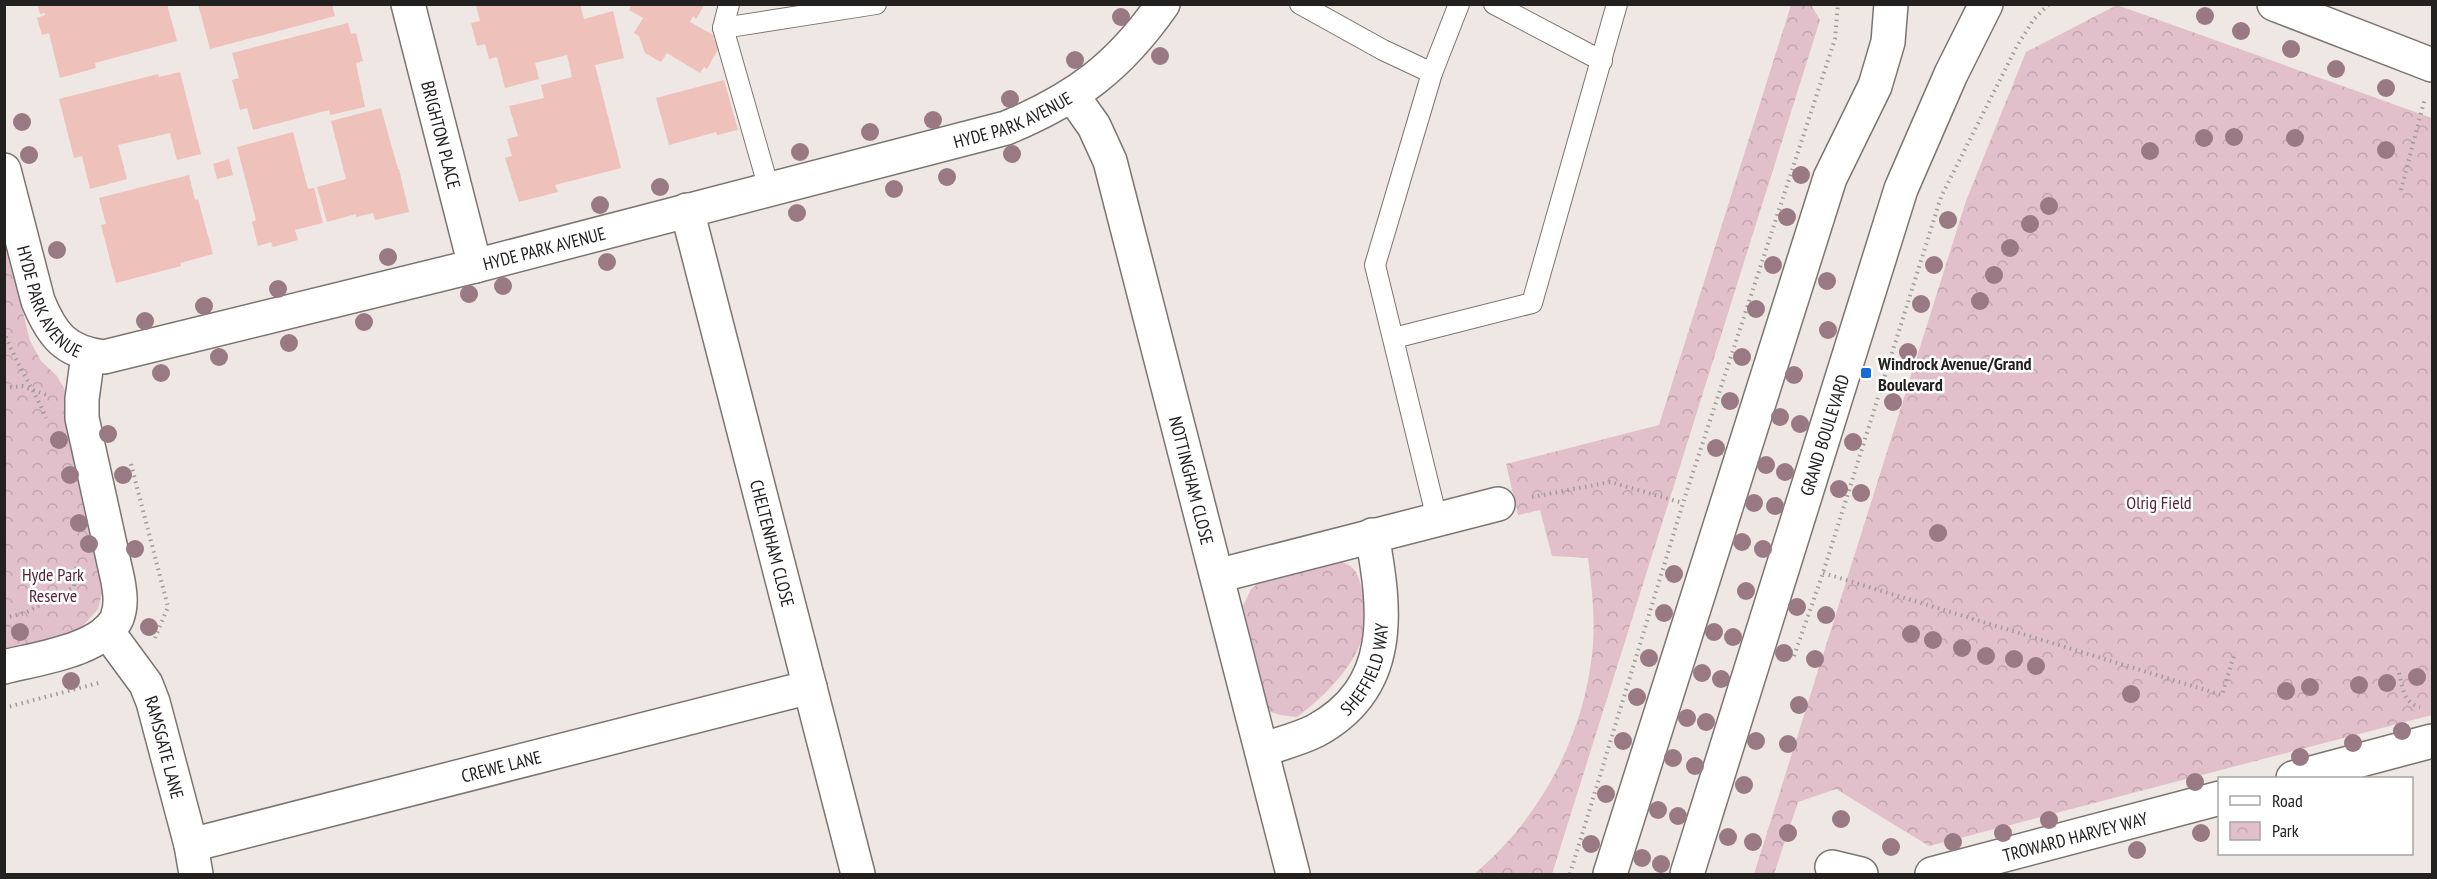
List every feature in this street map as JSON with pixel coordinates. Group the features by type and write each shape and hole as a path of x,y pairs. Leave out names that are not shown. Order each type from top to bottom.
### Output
{"street":[{"name":"BRIGHTON PLACE","path":"408,4 475,266"},
{"name":"HYDE PARK AVENUE","path":"4,170 38,300 46,321 56,336 70,348 88,355 104,357 475,266 1005,128 1034,116 1101,76 1125,54 1163,4"},
{"path":"1610,874 1830,178 1875,86 1888,42 1891,4"},
{"name":"GRAND BOULEVARD","path":"1687,874 1901,189 1951,74 1986,4"},
{"path":"2274,4 2429,77"},
{"name":"NOTTINGHAM CLOSE","path":"1072,95 1094,126 1110,161 1293,874"},
{"name":"CHELTENHAM CLOSE","path":"687,210 858,874"},
{"path":"4,667 68,651 107,631 116,618 121,601 82,418 88,355"},
{"path":"1217,576 1498,504"},
{"name":"SHEFFIELD WAY","path":"1262,750 1314,731 1344,711 1364,687 1378,651 1383,617 1372,535"},
{"name":"RAMSGATE LANE","path":"107,631 146,684 153,702 194,860"},
{"name":"CREWE LANE","path":"194,860 810,687"},
{"path":"2297,777 2433,741"},
{"name":"TROWARD HARVEY WAY","path":"1932,874 2218,799"}],"lane":[{"path":"729,4 723,28 769,189"},
{"path":"723,28 876,4"},
{"path":"1300,4 1383,50 1432,73"},
{"path":"1437,519 1375,265 1432,73 1459,4"},
{"path":"1494,4 1602,61"},
{"path":"1394,338 1532,303 1617,4"}],"path":[{"path":"1569,874 1683,503 1835,39 1838,4"},
{"path":"1793,659 1823,573 1941,197 2017,45 2034,19 2049,4"},
{"path":"2401,190 2429,77"},
{"path":"4,331 10,348 34,391 48,423"},
{"path":"1498,504 1610,482 1683,503"},
{"path":"4,618 26,613 74,587 78,552"},
{"path":"1823,573 2222,695 2235,652"},
{"path":"2399,673 2406,700 2423,708"}],"green space":[{"path":"1791,5 1811,5 1820,20 1552,874 1474,874 1519,829 1538,803 1554,775 1579,716 1587,685 1594,630 1588,558 1552,556 1540,510 1518,515 1506,464 1659,425"},
{"name":"Olrig Field","path":"2117,5 2432,118 2432,715 1929,846 1836,789 1798,802 1774,874 1754,874 1966,201 2026,52"},
{"name":"Hyde Park Reserve","path":"4,235 30,341 41,361 57,376 66,392 74,461 104,585 98,609 83,626 63,636 5,651"},
{"path":"1333,559 1346,563 1354,569 1358,577 1367,610 1363,636 1341,676 1297,717 1268,711 1243,606 1251,589 1265,578"}],"building":[{"path":"37,4 167,4 177,41 95,63 96,68 60,78 49,33 42,35 37,18 45,13 40,14"},
{"path":"198,4 332,4 335,16 210,49"},
{"path":"580,4 584,19 613,11 624,58 595,65 621,168 555,185 558,192 519,202 505,158 512,156 507,139 518,136 509,106 544,98 541,85 572,77 567,55 535,63 539,79 505,88 497,57 489,59 485,44 477,46 471,23 480,21 476,5"},
{"path":"632,4 705,4 696,19 693,16 690,22 715,36 713,39 721,44 707,69 704,67 700,73 667,53 661,62 645,53 639,36 634,33 643,18 629,10"},
{"path":"348,23 351,34 356,33 363,61 356,63 365,107 330,115 329,110 253,130 247,108 240,110 232,80 239,78 232,53"},
{"path":"180,72 201,154 177,160 170,133 118,145 127,179 90,189 82,156 74,158 59,99 158,74 159,77"},
{"path":"724,80 738,130 717,135 716,132 669,145 656,98"},
{"path":"381,108 409,212 375,220 373,213 356,217 356,214 327,222 317,187 346,179 331,121"},
{"path":"293,132 308,189 314,188 323,223 295,230 298,240 273,247 271,242 258,246 252,222 256,220 237,147"},
{"path":"229,159 233,175 217,179 213,164"},
{"path":"189,175 213,254 180,263 181,266 116,283 101,225 106,224 99,198"}],"place":[{"name":"Windrock Avenue/Grand Boulevard","path":"1866,373"}]}
